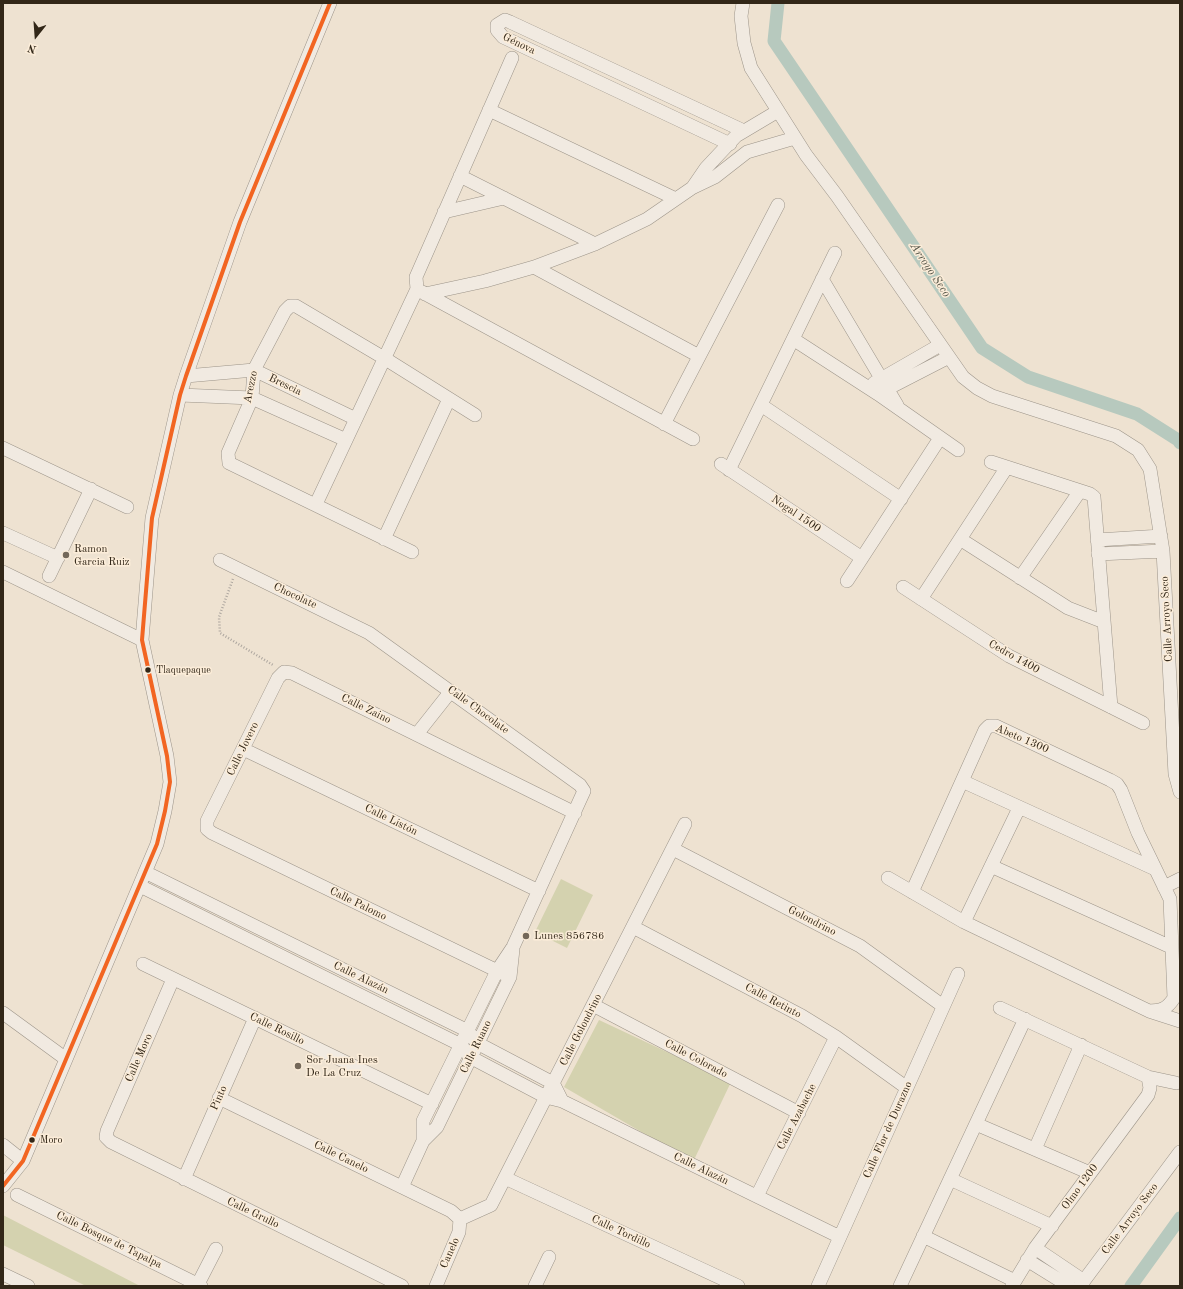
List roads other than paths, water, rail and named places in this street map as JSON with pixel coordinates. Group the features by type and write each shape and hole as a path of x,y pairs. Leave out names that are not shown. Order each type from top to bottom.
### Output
{"street":[{"path":"3,1186 23,1161 157,844 170,782 167,756 142,640 152,518 180,395 186,376 240,222 330,3"},
{"path":"743,3 741,16 744,43 751,68 795,138 949,357 879,387"},
{"name":"Génova","path":"730,144 524,47 499,34 498,25 505,20 744,131"},
{"path":"524,47 532,32"},
{"path":"512,58 416,277 421,292 692,439"},
{"path":"626,95 634,79"},
{"path":"489,110 676,199"},
{"path":"692,188 706,168 744,131 778,111"},
{"path":"421,292 485,281 534,267 596,244 647,219 692,188 716,177 747,152 795,138"},
{"path":"460,176 596,244"},
{"path":"444,212 504,198"},
{"path":"664,424 778,205"},
{"name":"Nogal 1500","path":"835,253 761,405 725,467 862,558"},
{"path":"534,267 699,356"},
{"path":"822,278 879,387 900,410 958,450"},
{"path":"316,504 384,358 421,292"},
{"name":"Arezzo","path":"412,552 229,463 228,453 252,398 254,370 285,311 290,306 302,307 476,416"},
{"path":"793,339 879,387"},
{"path":"879,387 940,345"},
{"name":"Calle Arroyo Seco","path":"949,357 963,377 977,388 992,396 1116,436 1138,450 1150,468 1163,551 1176,774 1180,792"},
{"path":"186,376 254,370"},
{"name":"Brescia","path":"254,370 356,419"},
{"path":"180,395 252,398 346,440"},
{"path":"384,539 449,399"},
{"path":"761,405 901,499"},
{"path":"847,581 940,438"},
{"path":"3,448 127,507"},
{"path":"991,462 1094,497 1111,706"},
{"path":"921,599 1007,467"},
{"path":"49,576 91,489"},
{"path":"1020,578 1080,491"},
{"path":"3,533 58,558"},
{"path":"1097,540 1161,536"},
{"path":"960,539 1068,608 1104,622"},
{"path":"1098,554 1163,551"},
{"name":"Chocolate","path":"220,560 370,633"},
{"path":"3,572 142,640"},
{"name":"Cedro 1400","path":"903,588 1009,656 1143,723"},
{"name":"Calle Chocolate","path":"370,633 580,786 584,791"},
{"name":"Calle Zaino","path":"284,672 292,673 575,813"},
{"name":"Calle Jovero","path":"207,828 207,820 278,678 284,672"},
{"path":"417,734 451,691"},
{"name":"Abeto 1300","path":"912,892 985,730 989,726 996,726 1117,784 1155,869 1171,893 1171,947 1174,998 1169,1006 1163,1010 1149,1011"},
{"name":"Calle Listón","path":"243,749 540,891"},
{"path":"962,781 1155,869"},
{"name":"Calle Ruano","path":"402,1187 423,1140 424,1121 497,971 513,947 540,891 584,791"},
{"path":"964,922 1019,808"},
{"name":"Calle Golondrino","path":"460,1219 491,1206 685,824"},
{"name":"Calle Palomo","path":"207,828 212,833 510,977"},
{"name":"Golondrino","path":"673,849 860,946 943,1006"},
{"path":"991,866 1171,947"},
{"name":"Calle Alazán","path":"146,872 468,1031 477,1043 553,1083"},
{"path":"888,878 964,922 1149,1011 1180,1021"},
{"path":"1171,893 1180,880"},
{"name":"Calle Alazán","path":"140,886 461,1045 470,1057 546,1097 562,1101 840,1237"},
{"name":"Calle Retinto","path":"633,926 802,1016 836,1037 907,1088"},
{"name":"Calle Ruano","path":"423,1140 437,1127 510,977 513,947"},
{"name":"Calle Rosillo","path":"143,964 432,1104"},
{"name":"Calle Flor de Durazno","path":"818,1286 958,974"},
{"name":"Calle Moro","path":"106,1137 107,1131 173,979"},
{"name":"Calle Colorado","path":"593,1005 798,1113"},
{"path":"1000,1008 1148,1077 1176,1083"},
{"path":"3,1013 66,1059"},
{"name":"Pinto","path":"184,1179 254,1018"},
{"path":"900,1286 1025,1020"},
{"name":"Calle Azabache","path":"757,1196 836,1037"},
{"path":"1035,1149 1080,1045"},
{"name":"Olmo 1200","path":"1027,1260 1148,1095 1150,1088 1148,1077"},
{"path":"553,1083 562,1101"},
{"name":"Calle Canelo","path":"220,1098 451,1211 460,1219"},
{"path":"976,1124 1090,1173"},
{"name":"Calle Grullo","path":"106,1137 111,1142 184,1179 402,1286"},
{"path":"3,1145 23,1161"},
{"name":"Calle Arroyo Seco","path":"1082,1283 1180,1152"},
{"name":"Calle Tordillo","path":"505,1178 738,1286"},
{"path":"950,1179 1052,1226"},
{"name":"Calle Bosque de Tapalpa","path":"18,1195 200,1285"},
{"name":"Canelo","path":"436,1286 459,1232 460,1219"},
{"path":"923,1236 1014,1283 1027,1260 1069,1286"},
{"path":"1035,1248 1082,1283"},
{"path":"200,1285 216,1249"},
{"path":"535,1286 548,1257"},
{"path":"3,1274 28,1286"}],"waterway":[{"name":"Arroyo Seco","path":"778,3 774,41 982,348 1028,377 1137,414 1178,440 1180,443"},
{"name":"Arroyo Seco","path":"1131,1286 1180,1218"}],"place":[{"name":"Ramon Garcia Ruiz","path":"66,555"},
{"name":"Tlaquepaque","path":"148,670"},
{"name":"Lunes 856786","path":"526,936"},
{"name":"Sor Juana Ines De La Cruz","path":"298,1066"},
{"name":"Moro","path":"32,1140"}]}
